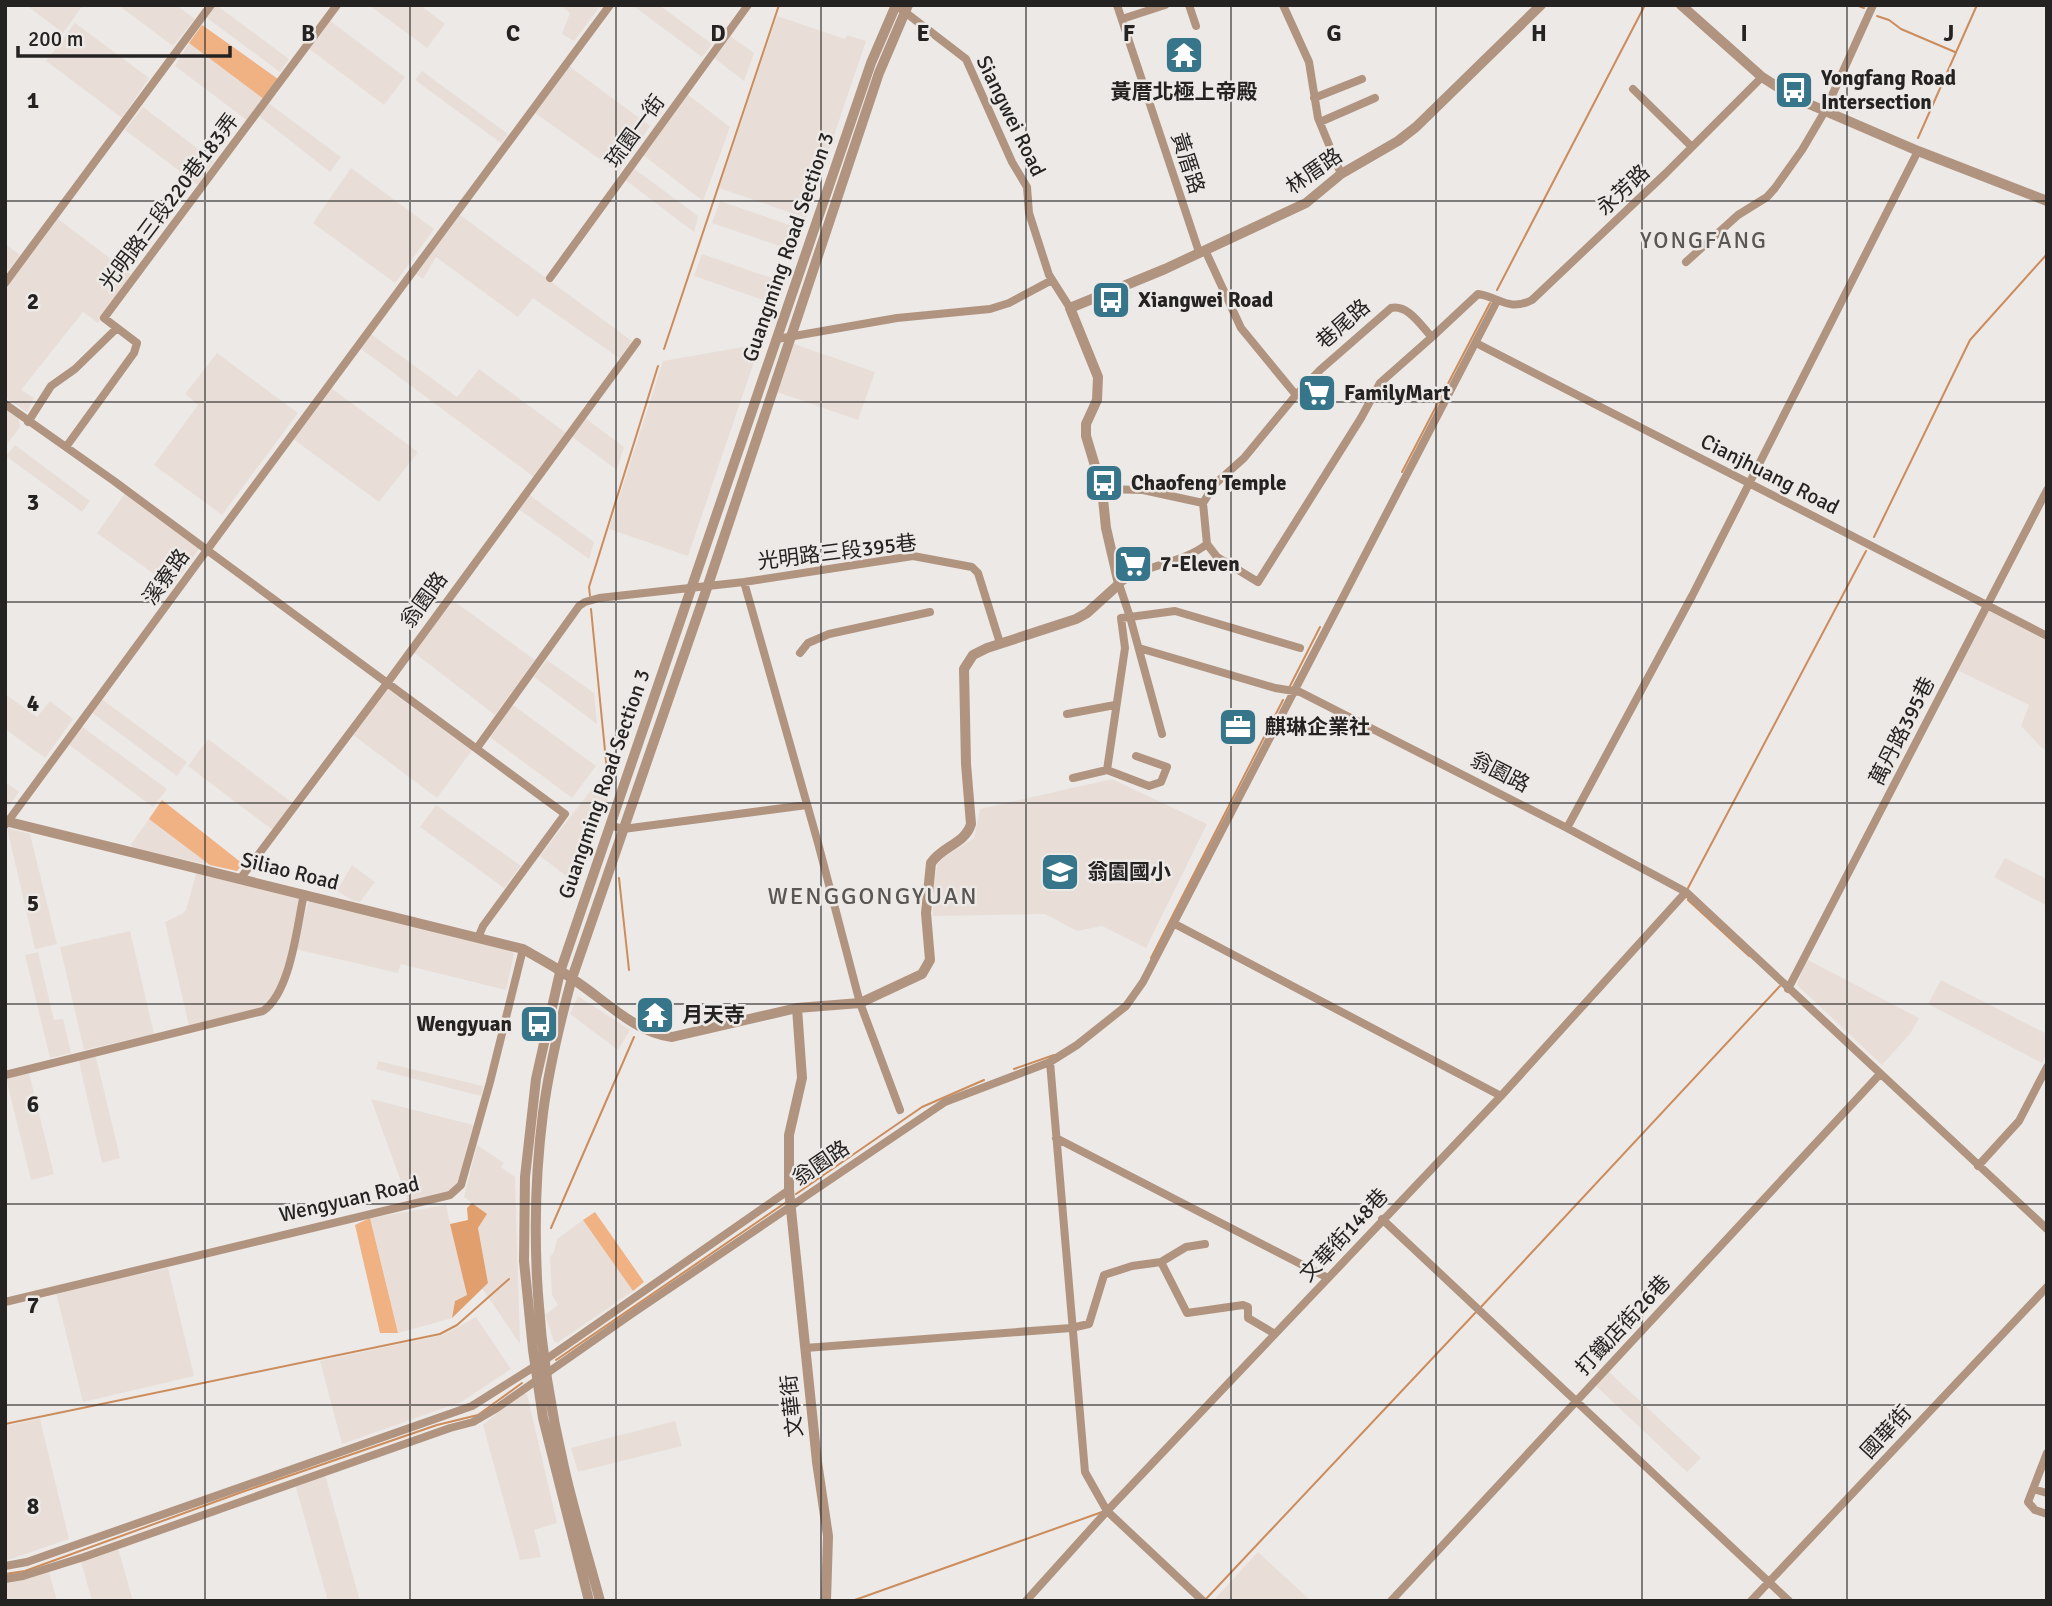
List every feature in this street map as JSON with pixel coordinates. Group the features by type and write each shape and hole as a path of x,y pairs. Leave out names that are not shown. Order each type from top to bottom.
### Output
{"street":[{"path":"5,283 211,5"},
{"name":"光明路三段220巷183弄","path":"117,328 104,318 337,5"},
{"path":"478,938 483,926 565,814 207,550 610,5"},
{"name":"琉園一街","path":"550,278 748,5"},
{"name":"黃厝路","path":"1117,5 1202,251 1241,328 1296,395"},
{"path":"1122,19 1165,5"},
{"path":"1189,5 1196,26"},
{"path":"1283,5 1309,62 1320,122 1341,174"},
{"name":"林厝路","path":"1070,308 1165,270 1306,203 1341,174 1398,141 1416,127 1541,5"},
{"path":"1681,5 1762,77 1795,98 1918,151 2047,201"},
{"path":"1686,262 1738,215 1767,197 1802,150 1825,111 1873,5"},
{"name":"Siangwei Road","path":"901,7 966,59 1012,162 1027,187 1030,213 1052,280 1070,308"},
{"name":"Guangming Road Section 3","path":"589,1601 543,1418 537,1380 540,1363 536,1260 537,1190 543,1113 556,1041 572,978 708,585 901,7"},
{"name":"Guangming Road Section 3","path":"600,1601 564,1466 547,1373 540,1363 524,1261 525,1177 536,1079 560,972 610,825 871,63 901,7"},
{"name":"永芳路","path":"1497,301 1517,305 1532,300 1762,77"},
{"path":"1314,98 1362,79"},
{"path":"1633,89 1692,147"},
{"path":"1320,122 1375,98"},
{"path":"1567,828 1750,484 1918,151"},
{"path":"777,340 897,318 990,309 1009,303 1052,280"},
{"path":"1102,489 1143,490 1203,503 1207,544 1217,556 1258,582 1361,418 1375,390 1454,319 1474,296 1485,295 1497,301"},
{"name":"翁園路","path":"797,1008 802,1078 789,1135 789,1191 792,1207 945,1102 1050,1062 1101,1028 1126,1006 1143,982 1497,301"},
{"path":"1070,308 1098,377 1097,400 1086,424 1086,436 1102,489 1106,528 1119,584 1163,734"},
{"name":"巷尾路","path":"1203,503 1215,484 1244,458 1320,369 1391,308 1406,310 1432,337"},
{"path":"28,422 51,386 75,369 117,328 137,343 134,353 66,447"},
{"name":"翁園路","path":"240,879 637,342"},
{"name":"Cianjhuang Road","path":"1476,343 2047,636"},
{"name":"溪寮路","path":"5,404 207,550 6,822"},
{"name":"萬丹路395巷","path":"1788,989 2047,490"},
{"path":"572,978 642,1028 657,1035 673,1037 797,1008 860,1003 922,974 930,960 926,913 931,863 935,857 963,838 969,832 971,824 966,764 964,669 973,655 1000,643 1076,619 1127,578 1198,552 1207,544"},
{"name":"光明路三段395巷","path":"708,585 913,556 972,567 978,573 1000,643"},
{"path":"744,582 860,1003 900,1110"},
{"path":"477,748 579,606 599,598 708,585"},
{"path":"1107,770 1125,648 1121,618 1175,611 1300,648"},
{"path":"800,653 808,643 830,634 930,612"},
{"name":"翁園路","path":"1139,648 1300,692 1567,828 1688,894 2047,1229"},
{"path":"1067,714 1115,705"},
{"path":"1073,778 1107,770 1149,786 1161,782 1167,767 1136,756"},
{"path":"610,825 623,829 807,804"},
{"name":"Siliao Road","path":"6,822 523,949 572,978"},
{"path":"5,1075 263,1011 277,998 304,894"},
{"name":"文華街148巷","path":"1026,1601 1688,894"},
{"path":"1173,923 1500,1096"},
{"name":"Wengyuan Road","path":"5,1302 450,1195 457,1191 490,1082 523,949"},
{"path":"1050,1062 1085,1472 1106,1513 1202,1600"},
{"path":"1978,1166 2019,1121 2047,1067"},
{"name":"打鐵店街26巷","path":"1391,1601 1880,1074"},
{"path":"1056,1138 1328,1278"},
{"path":"5,1566 27,1562 472,1406 540,1363 789,1191"},
{"path":"5,1579 84,1557 450,1427 473,1422 792,1207"},
{"name":"文華街","path":"792,1207 817,1462 828,1536 826,1601"},
{"path":"1382,1219 1789,1601"},
{"path":"805,1348 1071,1328 1089,1324 1104,1275 1132,1266 1161,1262 1186,1247 1205,1244"},
{"path":"1161,1262 1187,1313 1243,1305 1248,1307 1248,1318 1252,1323 1275,1334"},
{"name":"國華街","path":"1751,1601 2047,1287"},
{"path":"2047,1453 2028,1502 2029,1506 2047,1514"},
{"path":"2033,1489 2047,1493"}],"shaded area":[{"path":"26,5 83,5 63,33"},
{"path":"118,5 176,5 195,19 173,46"},
{"path":"216,5 289,59 280,72 207,18"},
{"path":"369,5 420,5 445,24 427,48"},
{"path":"560,5 601,5 574,41 562,34 570,13"},
{"path":"632,5 659,5 712,44 702,57"},
{"path":"777,16 845,39 847,35 866,41 806,218 719,188"},
{"path":"329,20 405,77 384,105 308,48"},
{"path":"75,23 149,78 122,118 46,61"},
{"path":"202,25 278,79 265,100 189,43"},
{"path":"730,36 754,53 744,81 714,58"},
{"path":"189,43 265,100 248,121 175,66"},
{"path":"569,66 650,126 618,172 535,113"},
{"path":"422,71 508,134 501,143 415,80"},
{"path":"687,94 730,127 703,201 643,155"},
{"path":"267,102 341,157 330,172 260,117"},
{"path":"143,107 214,161 198,185 125,130"},
{"path":"632,167 698,216 694,232 624,179"},
{"path":"351,168 434,229 395,283 313,223"},
{"path":"720,201 801,229 794,251 712,223"},
{"path":"460,215 632,341 622,360 533,298 518,317 436,257 423,279 416,274"},
{"path":"58,219 131,274 98,323 83,312 21,390 34,398 27,412 5,397 5,289"},
{"path":"5,244 20,255 5,274"},
{"path":"702,254 783,282 775,304 694,276"},
{"path":"371,334 457,397 479,369 566,433 534,477 360,348"},
{"path":"760,344 688,556 609,529 663,361"},
{"path":"794,344 875,372 858,420 777,392"},
{"path":"217,353 298,413 222,515 154,465 198,405 185,394"},
{"path":"331,388 418,452 379,502 293,439"},
{"path":"5,405 18,415 20,427 5,447"},
{"path":"585,418 624,447 617,470 571,436"},
{"path":"15,445 90,501 82,512 6,456"},
{"path":"126,492 199,549 172,587 97,533"},
{"path":"528,494 594,542 589,559 517,508"},
{"path":"451,599 535,660 495,715 412,651"},
{"path":"1985,609 2047,641 2047,750 2021,726 2029,705 1955,669"},
{"path":"547,660 594,693 597,724 534,677"},
{"path":"387,686 473,749 437,798 352,734"},
{"path":"5,694 37,717 50,701 73,719 45,758 5,729"},
{"path":"100,698 187,762 177,776 91,712"},
{"path":"513,705 596,766 572,798 490,737"},
{"path":"81,726 167,789 153,807 68,744"},
{"path":"208,739 294,804 274,831 188,766"},
{"name":"翁園國小","path":"1112,779 1207,824 1146,948 1102,926 1077,931 1045,914 933,916 938,861 974,838 980,809"},
{"path":"599,780 604,783 608,800 578,885 540,856"},
{"path":"5,782 19,792 7,808 5,806"},
{"path":"162,800 243,864 237,871 210,865 149,819"},
{"path":"436,805 521,866 504,888 420,827"},
{"path":"149,819 210,865 133,848 131,844"},
{"path":"7,828 30,834 57,944 35,949"},
{"path":"2005,858 2047,879 2047,906 1994,877"},
{"path":"352,865 375,882 360,902 337,891"},
{"path":"197,871 300,899 301,903 277,996 267,1007 189,1026 165,922 186,910"},
{"path":"309,900 511,950 514,954 506,990 401,964 398,973 295,949"},
{"path":"130,931 154,1034 84,1050 60,947"},
{"path":"38,952 54,1020 63,1019 71,1053 50,1058 25,955"},
{"path":"1806,959 1919,1018 1910,1034 1882,1065 1797,985"},
{"path":"1941,980 2047,1034 2047,1053 2042,1063 1928,1004"},
{"path":"578,996 630,1030 618,1050 570,1014"},
{"path":"95,1053 120,1158 102,1163 78,1057"},
{"path":"378,1061 483,1086 481,1096 376,1069"},
{"path":"28,1069 54,1174 31,1180 6,1078"},
{"path":"371,1099 473,1125 456,1189 408,1201"},
{"path":"477,1145 504,1163 501,1167 515,1177 520,1344 482,1288 488,1282 478,1228 487,1214 464,1197"},
{"path":"472,1203 487,1214 478,1228 488,1283 452,1318 455,1301 467,1295 450,1224 468,1220 467,1208"},
{"path":"446,1205 467,1296 455,1301 452,1318 398,1333 370,1218"},
{"path":"595,1212 644,1282 633,1291 583,1220"},
{"path":"370,1218 398,1333 380,1333 355,1225"},
{"path":"583,1220 633,1291 557,1343 545,1315 558,1305 552,1295 550,1257 557,1239"},
{"path":"168,1268 194,1376 83,1402 56,1293"},
{"path":"476,1317 511,1369 461,1402 342,1444 320,1361 443,1335"},
{"path":"1608,1371 1701,1458 1687,1472 1596,1386"},
{"path":"520,1394 527,1394 557,1523 534,1530 541,1557 520,1560 483,1425"},
{"path":"40,1419 69,1539 5,1561 5,1426"},
{"path":"675,1421 682,1446 578,1472 571,1448"},
{"path":"325,1475 360,1601 328,1601 295,1484"},
{"path":"118,1548 133,1601 92,1601 80,1558"},
{"path":"1258,1552 1311,1601 1213,1601"},
{"path":"48,1568 57,1601 5,1601 5,1579"}],"waterway":[{"path":"664,349 779,5"},
{"path":"1497,290 1645,5"},
{"path":"1856,5 1864,8"},
{"path":"1918,138 1977,5"},
{"path":"1877,16 1955,52"},
{"path":"1874,537 1970,340 2047,254"},
{"path":"1402,472 1490,303"},
{"path":"590,596 589,587 658,366"},
{"path":"1688,888 1866,551"},
{"path":"591,609 609,791"},
{"path":"1290,686 1320,627"},
{"path":"1151,958 1283,700"},
{"path":"619,878 629,970"},
{"path":"1688,897 1688,900 1749,956"},
{"path":"1481,1307 1780,986"},
{"path":"551,1228 634,1037"},
{"path":"1014,1069 1054,1055"},
{"path":"796,1194 922,1107 984,1080"},
{"path":"556,1360 785,1203"},
{"path":"5,1424 440,1334 457,1325 509,1279"},
{"path":"1205,1600 1477,1311"},
{"path":"5,1574 25,1571 437,1425 478,1415 522,1383"},
{"path":"852,1601 1102,1512"}],"place":[{"name":"黃厝北極上帝殿","path":"1184,55"},
{"name":"Yongfang Road Intersection","path":"1794,90"},
{"name":"Xiangwei Road","path":"1111,300"},
{"name":"FamilyMart","path":"1317,393"},
{"name":"Chaofeng Temple","path":"1104,483"},
{"name":"7-Eleven","path":"1133,564"},
{"name":"麒琳企業社","path":"1238,727"},
{"name":"翁園國小","path":"1060,872"},
{"name":"月天寺","path":"655,1015"},
{"name":"Wengyuan","path":"539,1024"}],"district":[{"name":"YONGFANG","path":"1704,240"},
{"name":"WENGGONGYUAN","path":"873,896"}]}
